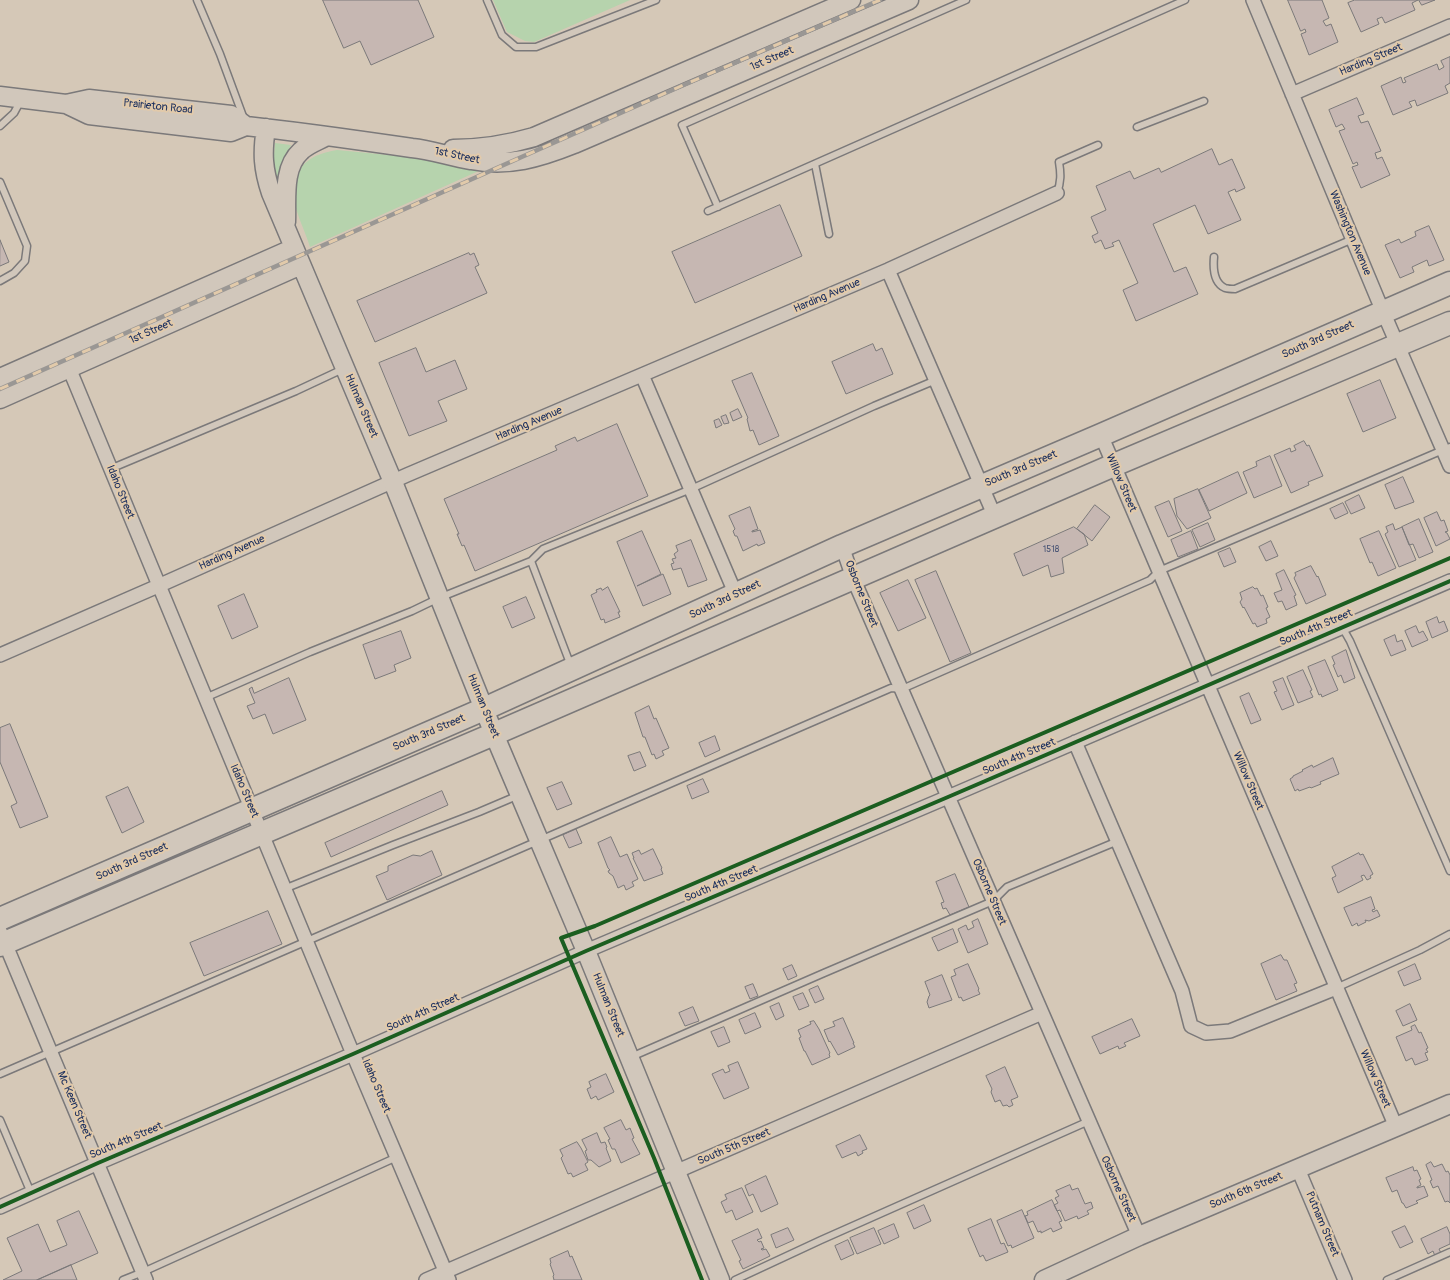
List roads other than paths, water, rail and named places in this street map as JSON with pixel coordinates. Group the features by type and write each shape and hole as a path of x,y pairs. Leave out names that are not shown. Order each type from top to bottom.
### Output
{"highway":[{"name":"South 3rd Street","path":"0,920 484,709 842,546 981,485 1101,436 1450,283"},
{"path":"2,940 261,833 494,734 1114,465 1450,323"}],"main road":[{"name":"1st Street","path":"427,150 492,147 534,137 851,0"},
{"name":"1st Street","path":"427,150 471,160 490,162 523,161 543,156 908,0"},
{"name":"Prairieton Road","path":"0,96 66,104 89,99 231,115 246,126 427,150"},
{"name":"Hulman Street","path":"266,128 263,152 266,176 271,193 393,482 494,734 586,951 720,1280"},
{"path":"286,228 287,187 291,166 301,151 327,136"},
{"name":"1st Street","path":"0,378 294,248"},
{"name":"1st Street","path":"0,399 301,265"},
{"name":"South 6th Street","path":"1044,1280 1139,1236 1450,1104"}],"street":[{"name":"Washington Avenue","path":"1253,0 1397,346 1447,449 1450,466"},
{"name":"Harding Street","path":"1292,94 1450,26"},
{"name":"Harding Avenue","path":"0,655 393,482 888,270 1058,193"},
{"path":"888,270 995,517"},
{"name":"Idaho Street","path":"69,368 306,942 448,1276"},
{"path":"642,375 736,595"},
{"name":"Willow Street","path":"1101,436 1396,1127"},
{"name":"Osborne Street","path":"842,546 853,578 1139,1236"},
{"name":"South 4th Street","path":"0,1207 98,1162 353,1054 586,951 1450,581"},
{"path":"1075,742 1182,990 1191,1026 1206,1033 1230,1031 1336,988"},
{"name":"Mc Keen Street","path":"2,940 51,1051 145,1276"},
{"name":"South 5th Street","path":"426,1280 448,1276 675,1172 1042,1013"},
{"name":"Putnam Street","path":"1298,1169 1345,1280"}],"lane":[{"path":"197,0 220,54 246,126"},
{"path":"487,0 502,35 516,47 536,47 656,0"},
{"path":"718,207 682,125 966,0"},
{"path":"708,211 1185,0"},
{"path":"0,126 14,113 22,99"},
{"path":"1137,128 1204,101"},
{"path":"1058,193 1061,178 1059,162 1098,145"},
{"path":"815,164 829,234"},
{"path":"0,182 27,246 25,261 14,274 0,281"},
{"path":"1214,257 1214,272 1218,282 1226,288 1235,289 1353,239"},
{"path":"110,469 296,391 345,368"},
{"path":"205,698 331,644 412,612 439,598 531,561 543,549 691,489 874,406 936,380"},
{"path":"0,1074 306,942 539,839 891,688 902,689 1150,580 1159,571 1447,449"},
{"path":"531,561 572,669"},
{"path":"1342,627 1350,641 1450,871"},
{"path":"284,889 479,812 520,794"},
{"path":"629,1058 993,901 1007,887 1118,841"},
{"path":"1336,988 1420,950 1450,934"},
{"path":"0,1120 31,1193"},
{"path":"735,1280 821,1240 1089,1121"},
{"path":"123,1280 145,1276 397,1157"},
{"path":"1387,1280 1450,1252"}],"railway":[{"path":"0,389 679,87 880,0"}]}
